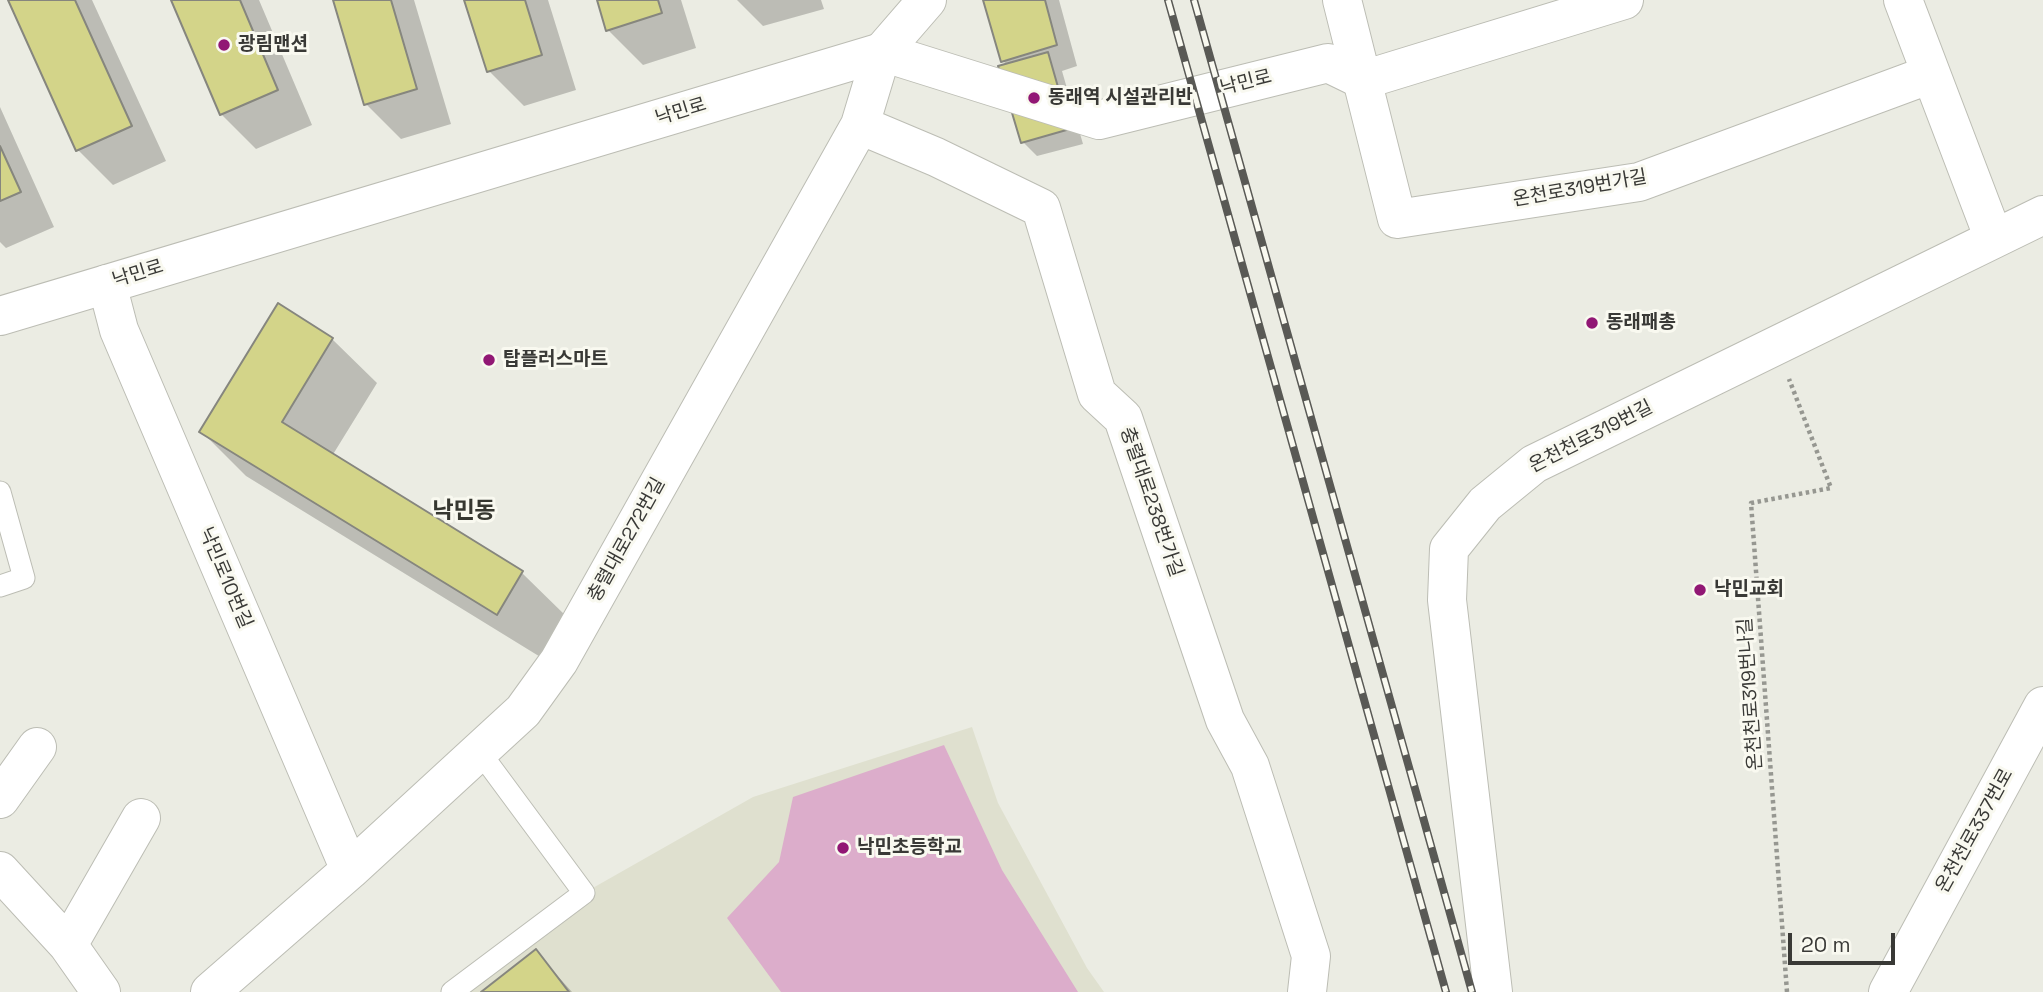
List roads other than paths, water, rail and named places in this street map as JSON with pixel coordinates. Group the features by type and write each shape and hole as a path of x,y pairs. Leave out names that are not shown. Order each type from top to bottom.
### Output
{"street":[{"name":"충렬대로272번길","path":"210,992 350,870 523,711 559,661 859,125 882,52 927,0"},
{"name":"온천로319번가길","path":"1342,0 1396,219 1639,182 1931,74"},
{"path":"1363,80 1624,0"},
{"path":"1903,0 1994,239"},
{"name":"낙민로","path":"0,316 882,52 1099,120 1328,63 1363,80"},
{"name":"충렬대로238번가길","path":"859,125 936,157 1041,208 1097,394 1123,418 1225,720 1250,766 1311,956 1307,992"},
{"name":"온천천로319번길","path":"1493,992 1447,600 1449,549 1485,504 1534,464 2043,215"},
{"name":"낙민로10번길","path":"107,284 119,330 350,870"},
{"name":"온천천로337번로","path":"1888,992 2043,706"},
{"path":"0,799 37,747"},
{"path":"68,945 141,818"},
{"path":"0,871 68,945 94,990"}],"lane":[{"path":"0,492 24,578 0,586"},
{"path":"452,992 584,893 479,751"}],"railway":[{"path":"1168,0 1446,992"},
{"path":"1194,0 1472,992"}],"place":[{"name":"광림맨션","path":"224,45"},
{"name":"동래역 시설관리반","path":"1034,98"},
{"name":"동래패총","path":"1592,323"},
{"name":"탑플러스마트","path":"489,360"},
{"name":"낙민교회","path":"1700,590"},
{"name":"낙민초등학교","path":"843,848"}],"district":[{"name":"낙민동","path":"464,512"}]}
